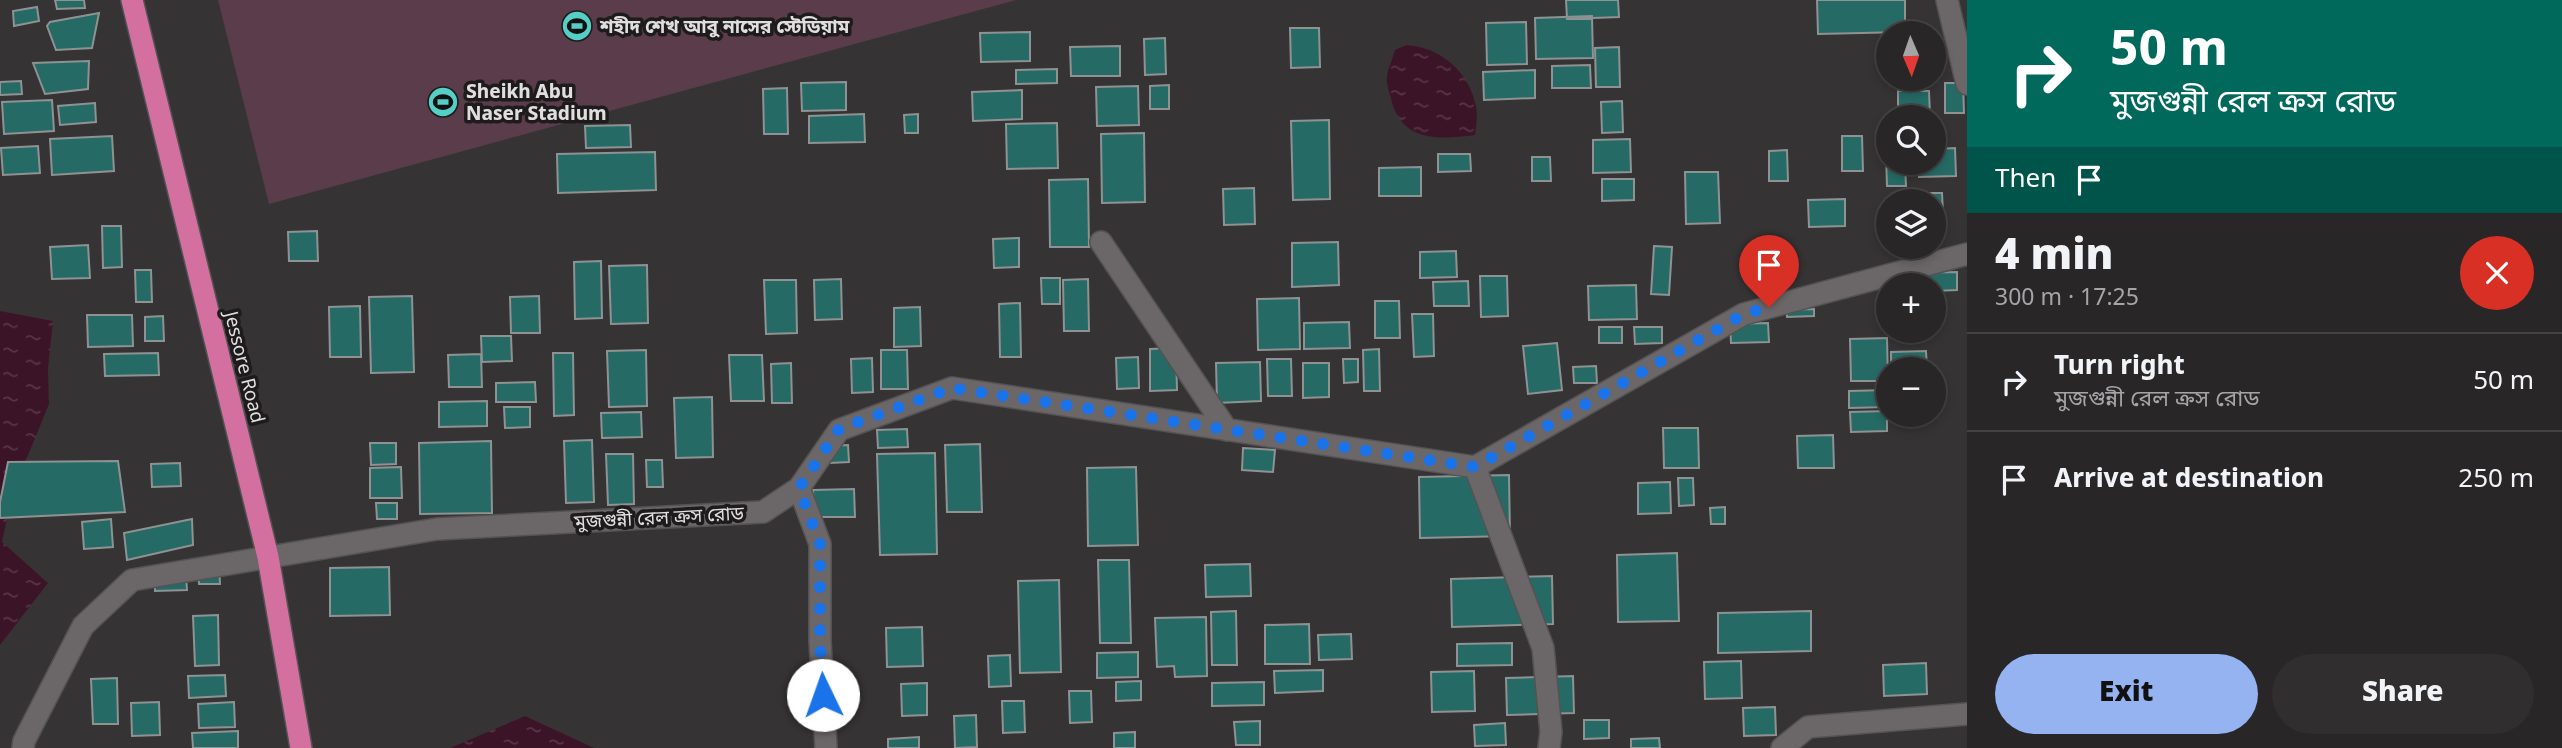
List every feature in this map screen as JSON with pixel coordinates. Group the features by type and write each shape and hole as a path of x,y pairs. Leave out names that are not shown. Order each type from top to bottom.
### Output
{"highway":[{"name":"Jessore Road","path":"132,0 268,558 300,748"}],"street":[{"path":"1947,0 1967,83"},
{"path":"1101,242 1227,430"},
{"path":"1549,748 1551,732 1543,648 1475,467 1744,314 1967,254"},
{"name":"মুজগুন্নী রেল ক্রস রোড","path":"23,748 24,741 82,626 132,580 437,529 763,512 799,488 839,429 952,388 1475,467"},
{"path":"799,488 820,544 820,641 826,748"},
{"path":"1782,748 1808,727 1967,714"}],"shaded area":[{"name":"Sheikh Abu Naser Stadium","path":"218,0 1016,0 269,204"}],"water":[{"path":"1406,45 1442,56 1460,72 1476,106 1475,135 1448,138 1423,135 1403,123 1396,112 1387,79 1395,50"},
{"path":"0,311 53,321 48,368 49,404 13,492 2,542 48,583 0,645"},
{"path":"525,716 594,748 450,748"}],"building":[{"path":"55,0 84,0 85,8 57,9"},
{"path":"1566,0 1618,0 1619,17 1567,19"},
{"path":"1817,0 1905,0 1905,21 1876,21 1876,33 1818,34"},
{"path":"37,7 39,21 14,26 13,11"},
{"path":"99,13 92,48 56,50 47,26 50,22"},
{"path":"1592,16 1593,58 1536,59 1535,18"},
{"path":"1526,22 1527,64 1487,65 1486,23"},
{"path":"1290,28 1319,28 1320,67 1291,68"},
{"path":"1030,32 1030,61 981,62 980,33"},
{"path":"1165,38 1166,74 1145,75 1144,39"},
{"path":"1120,46 1120,76 1071,76 1070,47"},
{"path":"1619,47 1620,87 1596,87 1595,48"},
{"path":"89,61 88,89 45,94 33,63"},
{"path":"1590,65 1591,88 1552,88 1552,66"},
{"path":"1057,69 1057,83 1016,84 1016,70"},
{"path":"1535,70 1535,98 1484,100 1483,72"},
{"path":"21,81 22,94 0,95 0,82"},
{"path":"846,82 846,110 802,111 801,83"},
{"path":"1946,83 1963,83 1964,113 1946,113"},
{"path":"1169,85 1169,109 1150,109 1150,86"},
{"path":"1138,86 1139,125 1097,126 1096,87"},
{"path":"787,88 788,134 764,134 763,89"},
{"path":"1022,90 1022,119 973,121 972,92"},
{"path":"1898,91 1929,91 1930,105 1898,105"},
{"path":"52,100 54,131 4,134 2,102"},
{"path":"1622,101 1623,132 1602,133 1601,102"},
{"path":"95,103 96,122 60,125 58,106"},
{"path":"864,114 865,142 809,143 809,116"},
{"path":"918,114 918,133 905,133 904,115"},
{"path":"1329,120 1330,199 1293,200 1291,121"},
{"path":"1057,123 1058,168 1007,169 1006,124"},
{"path":"630,125 631,147 586,148 585,126"},
{"path":"1144,133 1145,202 1102,203 1101,134"},
{"path":"112,136 114,171 52,175 50,139"},
{"path":"1842,136 1862,136 1863,171 1842,171"},
{"path":"1630,139 1631,172 1593,173 1593,140"},
{"path":"38,146 40,173 3,175 1,148"},
{"path":"1946,148 1955,148 1956,176 1919,177 1946,175"},
{"path":"1787,150 1788,181 1769,181 1769,151"},
{"path":"655,152 656,190 558,193 557,154"},
{"path":"1438,154 1470,154 1471,171 1438,172"},
{"path":"1532,157 1550,157 1551,181 1532,181"},
{"path":"1421,167 1421,196 1379,196 1379,168"},
{"path":"1685,172 1718,172 1720,223 1686,224"},
{"path":"1887,175 1906,175 1906,186 1887,186"},
{"path":"1088,179 1089,247 1050,247 1049,180"},
{"path":"1602,179 1634,179 1634,200 1602,201"},
{"path":"1254,188 1255,224 1224,225 1223,189"},
{"path":"1845,199 1845,226 1809,227 1808,200"},
{"path":"102,226 121,226 122,267 103,268"},
{"path":"317,231 318,261 289,261 288,232"},
{"path":"1019,238 1019,267 994,268 993,239"},
{"path":"1338,242 1339,285 1292,287 1292,243"},
{"path":"88,245 90,278 52,279 50,247"},
{"path":"1654,246 1672,247 1669,295 1651,294"},
{"path":"1456,251 1457,277 1420,278 1420,252"},
{"path":"601,261 602,318 575,319 574,262"},
{"path":"647,265 648,323 611,324 609,266"},
{"path":"135,270 151,270 152,302 136,302"},
{"path":"1957,272 1957,290 1946,290 1946,273 1909,273"},
{"path":"1480,276 1507,276 1508,316 1481,317"},
{"path":"1041,278 1060,278 1060,304 1042,304"},
{"path":"841,279 842,319 815,320 814,280"},
{"path":"1088,279 1089,331 1064,331 1063,280"},
{"path":"764,280 796,280 797,333 766,334"},
{"path":"1468,281 1469,306 1434,306 1433,282"},
{"path":"1636,285 1637,319 1589,320 1588,286"},
{"path":"412,296 414,372 371,373 369,297"},
{"path":"539,296 540,333 511,333 510,297"},
{"path":"1299,298 1300,349 1258,350 1257,299"},
{"path":"1375,301 1399,301 1400,338 1375,338"},
{"path":"1020,303 1021,357 1000,357 999,304"},
{"path":"360,306 361,357 330,357 329,307"},
{"path":"920,307 921,346 894,347 894,308"},
{"path":"1814,309 1814,316 1787,317 1787,310"},
{"path":"1412,314 1433,314 1434,356 1414,357"},
{"path":"87,315 132,315 133,346 88,347"},
{"path":"163,316 164,341 145,341 145,317"},
{"path":"1349,322 1350,348 1304,349 1304,323"},
{"path":"1768,323 1769,342 1731,343 1730,324"},
{"path":"1599,327 1622,327 1622,343 1599,343"},
{"path":"1634,327 1662,327 1662,343 1635,344"},
{"path":"481,336 511,336 512,361 482,362"},
{"path":"1876,338 1876,343 1887,343 1887,357 1876,357 1876,381 1851,381 1850,339"},
{"path":"1557,343 1562,390 1528,394 1523,346"},
{"path":"1176,348 1177,390 1150,391 1150,349"},
{"path":"1379,349 1380,391 1364,391 1363,350"},
{"path":"646,350 647,406 609,407 607,351"},
{"path":"881,350 907,350 908,389 881,389"},
{"path":"1926,351 1926,357 1891,357 1891,352"},
{"path":"158,353 159,375 105,376 104,354"},
{"path":"553,353 573,353 574,415 554,416"},
{"path":"481,354 482,387 449,387 448,355"},
{"path":"729,355 762,355 764,401 731,401"},
{"path":"1138,357 1139,388 1117,389 1116,358"},
{"path":"872,358 873,392 852,393 851,359"},
{"path":"1267,359 1291,359 1292,396 1268,396"},
{"path":"1343,359 1358,359 1358,382 1344,383"},
{"path":"1260,362 1261,401 1217,403 1216,363"},
{"path":"791,363 792,403 772,403 771,364"},
{"path":"1303,363 1329,363 1329,397 1303,398"},
{"path":"1596,366 1597,383 1574,383 1573,367"},
{"path":"535,382 536,402 496,402 496,383"},
{"path":"1876,390 1876,407 1849,408 1849,391"},
{"path":"712,397 713,457 676,458 674,398"},
{"path":"487,401 487,426 439,427 439,402"},
{"path":"504,407 530,407 530,427 505,428"},
{"path":"1876,411 1876,427 1887,427 1887,431 1851,432 1850,412"},
{"path":"641,412 642,437 602,438 601,413"},
{"path":"1663,428 1698,428 1699,468 1664,468"},
{"path":"907,429 908,447 878,448 877,430"},
{"path":"1833,435 1834,468 1798,468 1797,436"},
{"path":"592,440 594,502 566,503 564,441"},
{"path":"491,441 492,513 420,514 419,443"},
{"path":"370,443 396,443 396,464 371,465"},
{"path":"980,444 982,512 947,512 945,445"},
{"path":"848,445 849,462 830,463 829,446"},
{"path":"1243,448 1275,450 1273,472 1242,470"},
{"path":"935,453 937,554 880,555 877,454"},
{"path":"606,454 633,454 634,504 608,505"},
{"path":"646,460 662,460 663,487 647,487"},
{"path":"118,461 125,512 0,518 0,502 8,462"},
{"path":"180,463 181,486 152,487 151,464"},
{"path":"401,467 402,498 370,498 370,468"},
{"path":"1136,467 1138,545 1088,546 1087,468"},
{"path":"1509,475 1510,536 1420,538 1419,477"},
{"path":"1678,478 1693,478 1694,505 1679,506"},
{"path":"1670,482 1671,513 1638,514 1638,483"},
{"path":"854,489 855,517 814,517 813,490"},
{"path":"376,503 397,503 397,519 377,519"},
{"path":"1725,507 1725,524 1711,524 1710,508"},
{"path":"111,519 113,547 84,549 82,522"},
{"path":"192,519 193,545 127,560 124,533"},
{"path":"1677,553 1679,621 1618,622 1617,555"},
{"path":"1098,560 1129,560 1131,643 1100,643"},
{"path":"1250,564 1251,596 1206,597 1205,565"},
{"path":"219,565 220,584 199,584 198,566"},
{"path":"389,567 390,615 330,616 330,568"},
{"path":"155,575 186,575 187,590 155,591"},
{"path":"1552,576 1553,624 1452,627 1451,579"},
{"path":"1059,580 1061,672 1020,673 1018,581"},
{"path":"1236,611 1237,665 1212,665 1211,612"},
{"path":"1811,611 1811,651 1718,653 1718,613"},
{"path":"218,615 219,665 195,666 193,616"},
{"path":"1206,617 1207,676 1175,677 1174,666 1157,667 1155,618"},
{"path":"1309,624 1310,664 1265,664 1265,625"},
{"path":"922,627 923,666 887,667 886,628"},
{"path":"1351,634 1352,659 1319,660 1318,635"},
{"path":"1512,643 1512,665 1457,666 1457,644"},
{"path":"1138,652 1138,677 1097,678 1097,653"},
{"path":"1010,655 1011,686 989,687 988,656"},
{"path":"1741,661 1742,698 1705,699 1704,662"},
{"path":"1926,663 1927,694 1884,696 1883,665"},
{"path":"1323,670 1323,691 1275,693 1274,671"},
{"path":"1474,671 1475,711 1432,712 1431,672"},
{"path":"225,675 226,696 189,698 188,676"},
{"path":"1573,676 1574,713 1507,715 1506,678"},
{"path":"117,678 118,724 93,724 91,679"},
{"path":"1141,681 1141,700 1116,701 1116,682"},
{"path":"1264,682 1264,705 1212,706 1212,683"},
{"path":"927,683 927,715 902,716 901,684"},
{"path":"1069,691 1091,691 1092,722 1070,723"},
{"path":"1002,701 1024,701 1025,732 1003,733"},
{"path":"159,702 160,735 132,736 131,703"},
{"path":"234,702 235,727 199,728 198,704"},
{"path":"1775,707 1776,735 1744,736 1743,708"},
{"path":"976,715 977,747 955,748 954,716"},
{"path":"1584,720 1609,720 1609,738 1584,739"},
{"path":"1260,721 1260,745 1236,745 1234,722"},
{"path":"1505,723 1506,745 1475,746 1474,725"},
{"path":"238,731 238,748 193,748 192,733"},
{"path":"1135,732 1135,748 1114,748 1114,733"},
{"path":"919,737 919,748 888,748 888,739"},
{"path":"1659,738 1660,748 1631,748 1631,739"}],"place":[{"name":"শহীদ শেখ আবু নাসের স্টেডিয়াম","path":"577,26"},
{"name":"Sheikh Abu Naser Stadium","path":"443,102"}],"route":[{"path":"823,695 820,544 799,488 839,429 952,388 1475,467 1744,314 1769,307"}]}
